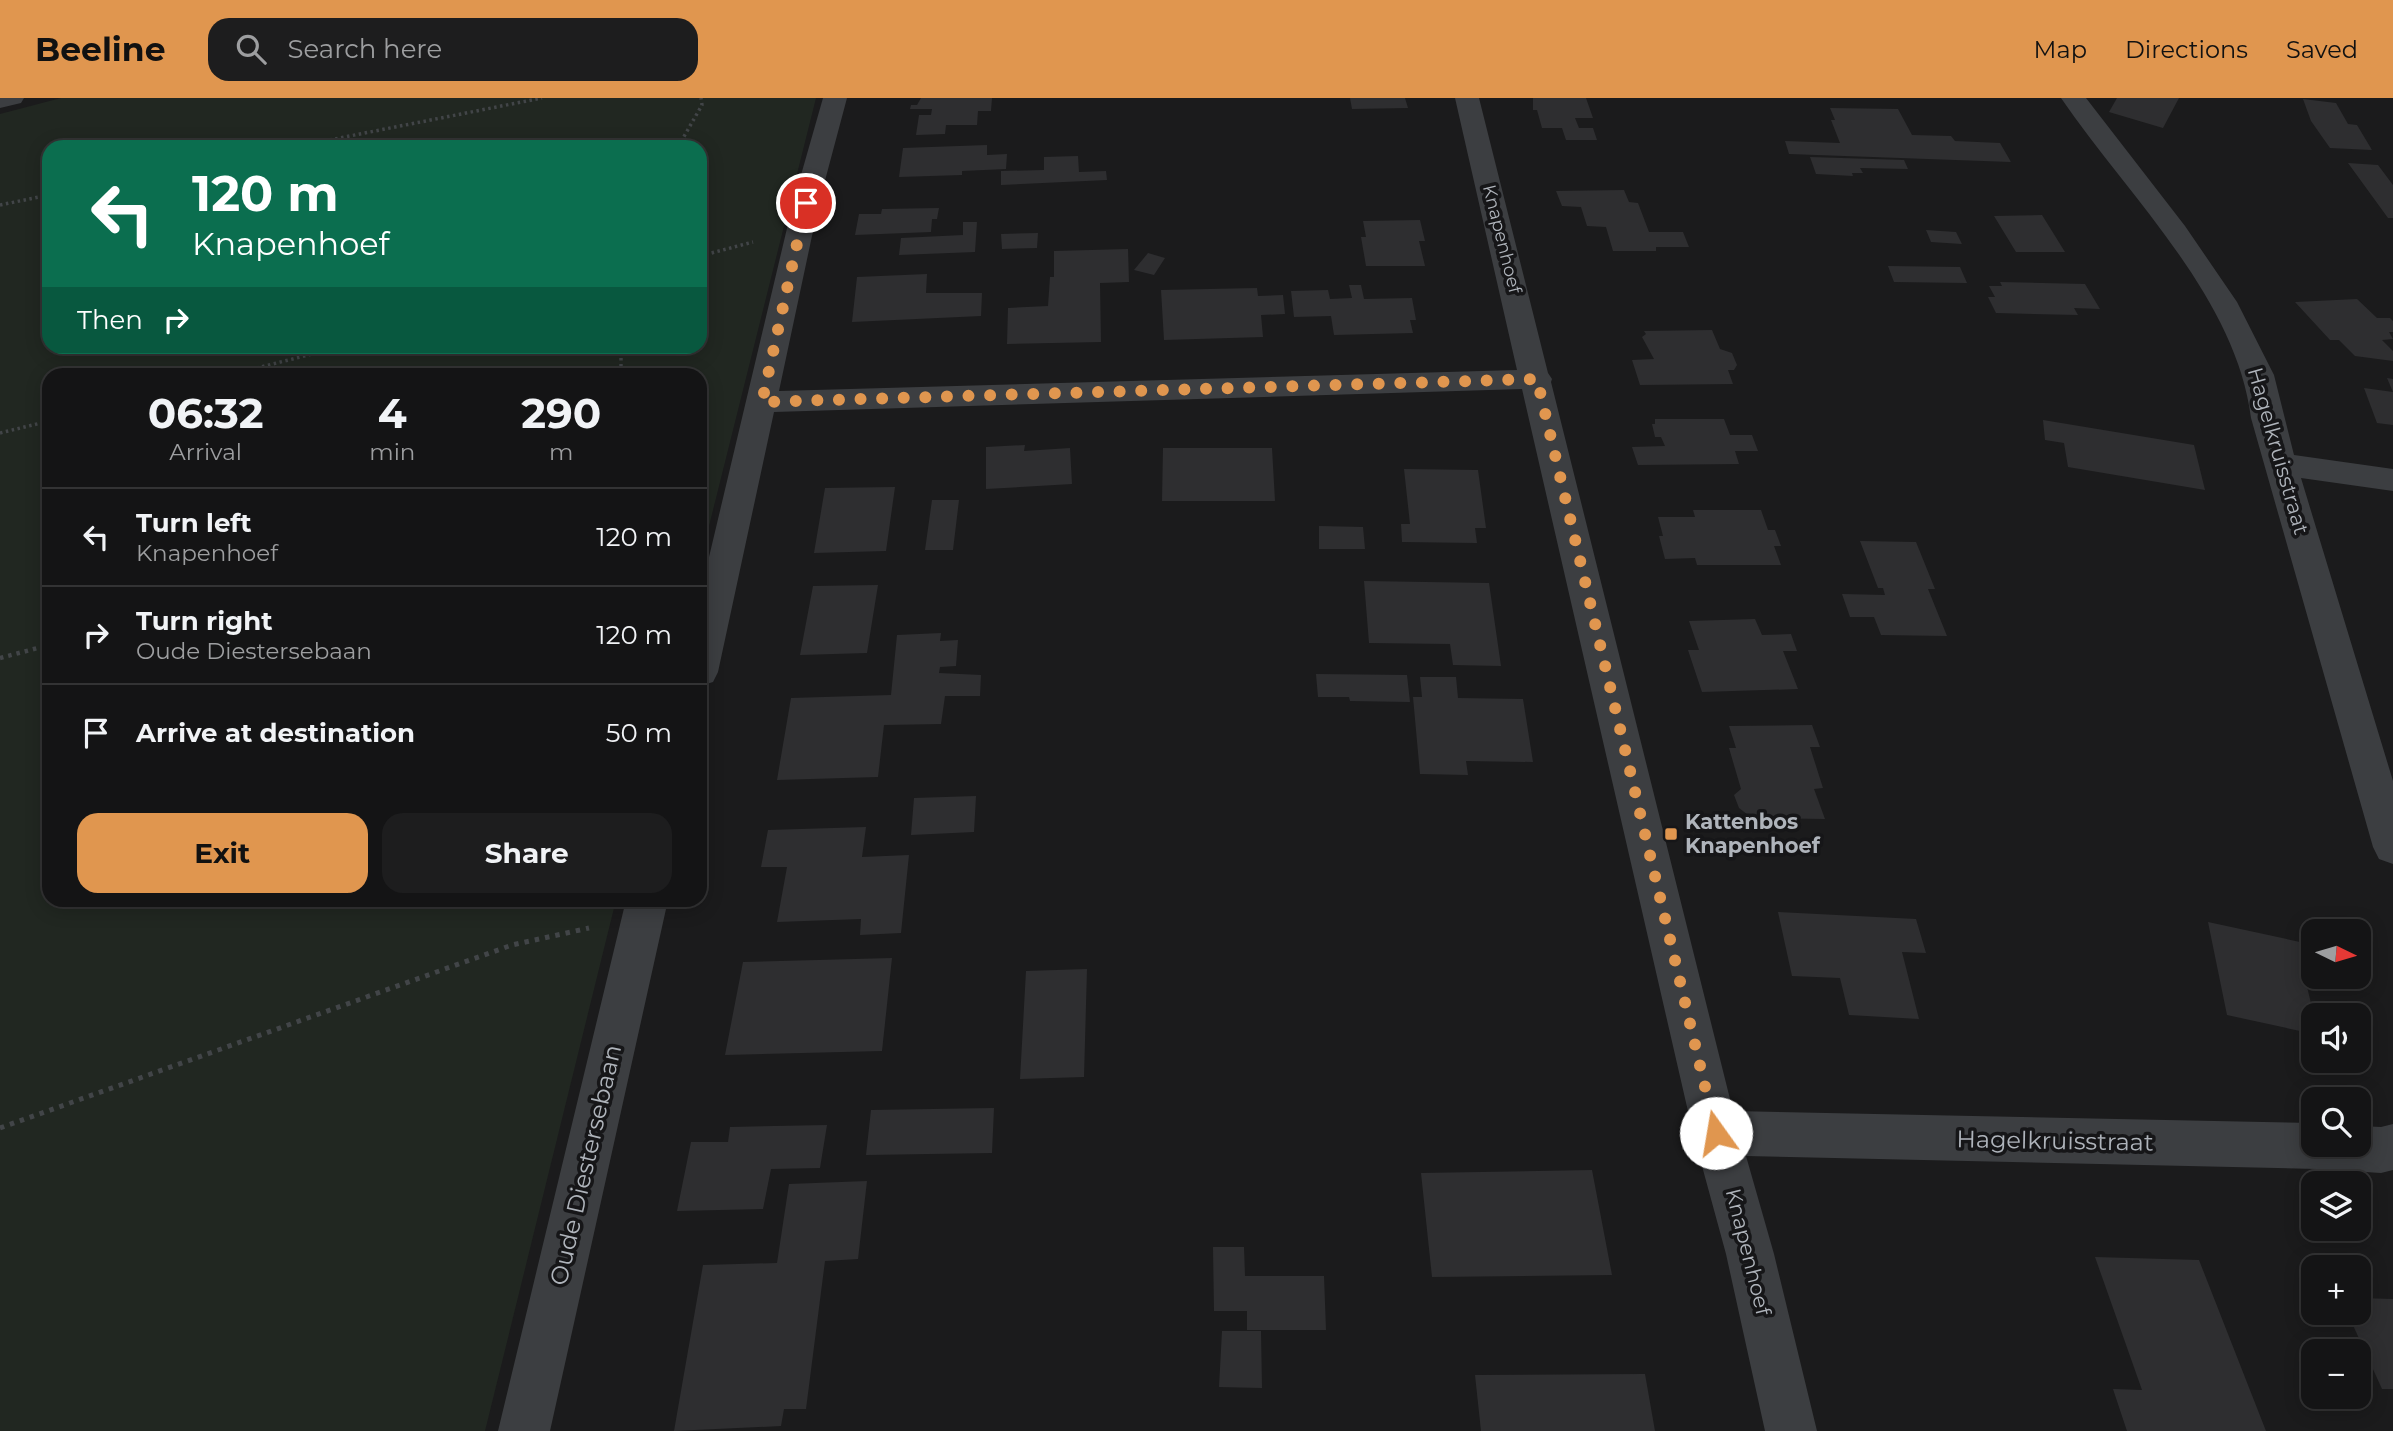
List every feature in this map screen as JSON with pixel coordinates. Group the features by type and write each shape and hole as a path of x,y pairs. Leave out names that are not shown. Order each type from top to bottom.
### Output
{"street":[{"path":"0,101 12,98"},
{"path":"707,642 806,203 835,98"},
{"name":"Knapenhoef","path":"1467,98 1537,379 1716,1133 1750,1254 1791,1431"},
{"name":"Hagelkruisstraat","path":"2073,98 2206,277 2235,326 2260,377 2267,418 2393,847"},
{"path":"762,402 1537,379"},
{"path":"2282,464 2393,480"},
{"name":"Oude Diestersebaan","path":"524,1431 646,907"},
{"name":"Hagelkruisstraat","path":"1716,1133 2381,1150 2393,1147"}],"path":[{"path":"329,140 542,98"},
{"path":"682,140 702,105 701,98"},
{"path":"0,205 42,196"},
{"path":"257,368 312,354"},
{"path":"0,433 42,423"},
{"path":"0,658 42,647"},
{"path":"0,1128 512,945 646,907"}],"shaded area":[{"path":"61,98 816,98 707,534 707,368 42,368 42,907 614,907 485,1431 0,1431 0,114"}],"building":[{"path":"921,98 992,98 991,111 978,111 977,125 946,125 945,134 916,135 919,115 931,115 932,109 910,109 911,105 917,105"},
{"path":"1350,98 1405,98 1408,108 1352,109"},
{"path":"1533,98 1586,98 1593,118 1575,118 1579,128 1593,128 1597,140 1566,140 1562,128 1542,128 1537,110 1533,110"},
{"path":"2117,98 2179,98 2163,128 2109,112"},
{"path":"2303,99 2336,103 2348,124 2357,125 2372,150 2330,148 2311,121"},
{"path":"1830,108 1898,109 1912,135 1951,136 1955,141 2000,143 2011,162 1789,154 1785,141 1840,143 1831,120 1835,120"},
{"path":"987,145 987,155 1007,154 1006,169 962,171 962,175 899,177 903,148"},
{"path":"1078,156 1079,172 1106,171 1107,180 1001,185 1001,171 1044,170 1044,157"},
{"path":"1810,157 1904,160 1908,169 1860,168 1863,173 1852,173 1853,176 1816,174"},
{"path":"2348,163 2378,165 2393,185 2393,218 2388,218"},
{"path":"1624,190 1629,202 1638,203 1649,232 1683,232 1689,247 1656,247 1656,251 1613,251 1606,227 1587,226 1581,207 1562,206 1556,191"},
{"path":"939,208 937,219 932,219 931,232 855,235 859,214 881,214 882,209"},
{"path":"2042,215 2065,252 2016,252 1994,216"},
{"path":"1420,220 1425,241 1419,241 1425,266 1366,266 1361,237 1366,237 1363,221"},
{"path":"963,222 977,222 975,252 899,255 901,238 963,235"},
{"path":"1926,230 1956,232 1962,244 1931,242"},
{"path":"1038,233 1037,248 1002,249 1001,234"},
{"path":"1128,249 1129,282 1100,283 1101,342 1007,344 1008,308 1048,306 1050,277 1054,277 1054,251"},
{"path":"1148,253 1165,258 1154,275 1134,270"},
{"path":"1888,266 1960,267 1967,283 1894,282"},
{"path":"927,274 926,293 982,293 981,316 852,322 857,277"},
{"path":"2000,282 2085,284 2100,309 2074,308 2078,315 1996,313 1988,297 1995,297 1989,286 2002,286"},
{"path":"1349,285 1361,285 1364,299 1412,298 1416,320 1410,320 1413,333 1334,335 1331,316 1294,317 1291,291 1328,290 1330,299 1352,298"},
{"path":"1257,288 1258,296 1283,295 1285,314 1261,315 1263,337 1164,340 1161,290"},
{"path":"2357,299 2377,318 2390,318 2393,321 2393,332 2389,332 2393,339 2382,340 2393,351 2393,361 2355,356 2339,340 2330,340 2295,302"},
{"path":"1712,330 1720,349 1732,353 1737,365 1734,370 1728,370 1733,384 1640,385 1632,360 1654,359 1642,337 1646,334 1644,331"},
{"path":"2387,378 2393,379 2393,392"},
{"path":"2364,388 2393,392 2393,425 2377,423"},
{"path":"1655,419 1724,419 1730,435 1752,435 1758,451 1735,451 1739,464 1638,465 1632,447 1665,446 1661,437 1655,437 1652,424 1655,424"},
{"path":"2043,420 2194,445 2205,490 2068,467 2064,443 2045,440"},
{"path":"1025,445 1024,451 1070,448 1072,484 986,489 986,447"},
{"path":"1163,448 1272,448 1275,501 1162,501"},
{"path":"1404,469 1478,470 1486,528 1475,528 1477,543 1402,542 1401,524 1410,524"},
{"path":"895,487 886,551 814,553 825,488"},
{"path":"932,500 959,500 953,550 925,550"},
{"path":"1693,510 1761,510 1768,530 1775,530 1781,546 1774,546 1781,565 1697,565 1695,558 1665,559 1659,536 1663,536 1658,517 1695,517"},
{"path":"1319,526 1363,527 1365,549 1319,549"},
{"path":"1860,541 1916,542 1935,589 1928,589 1947,636 1881,635 1874,617 1850,617 1842,594 1885,595 1883,588 1878,588"},
{"path":"1364,581 1489,583 1501,666 1453,665 1450,644 1369,643"},
{"path":"878,585 867,653 800,655 813,586"},
{"path":"1755,619 1762,635 1791,634 1797,651 1783,651 1798,689 1702,692 1688,650 1699,650 1689,621"},
{"path":"941,633 940,641 958,640 956,666 940,667 939,673 981,675 980,696 945,696 941,724 884,725 878,777 777,780 791,698 891,695 897,635"},
{"path":"1316,674 1407,675 1410,702 1350,701 1349,697 1318,697"},
{"path":"1420,677 1456,677 1458,698 1523,699 1533,762 1466,761 1468,775 1420,774 1413,697 1422,697"},
{"path":"1812,725 1820,747 1810,747 1823,788 1814,789 1825,819 1752,818 1739,808 1734,795 1741,789 1729,748 1736,748 1729,726"},
{"path":"976,796 974,832 911,835 914,798"},
{"path":"866,827 862,857 909,855 901,933 860,935 861,919 777,922 787,867 761,867 768,830"},
{"path":"1778,912 1916,919 1926,953 1902,952 1919,1019 1849,1015 1840,978 1792,976"},
{"path":"2208,922 2301,942 2301,989 2308,989 2311,1003 2301,1003 2301,1031 2227,1015"},
{"path":"892,958 882,1051 725,1055 743,962"},
{"path":"1087,969 1084,1077 1020,1079 1026,971"},
{"path":"994,1108 992,1153 866,1155 871,1110"},
{"path":"827,1125 820,1168 771,1169 763,1209 677,1211 691,1142 728,1142 730,1127"},
{"path":"1592,1170 1612,1275 1432,1277 1421,1173"},
{"path":"867,1181 858,1259 825,1261 806,1409 784,1409 781,1426 674,1431 703,1265 777,1263 789,1184"},
{"path":"1213,1247 1244,1247 1245,1276 1324,1276 1326,1330 1247,1330 1247,1311 1214,1311"},
{"path":"2095,1257 2199,1260 2266,1431 2127,1431 2113,1389 2142,1390"},
{"path":"2371,1298 2393,1299 2393,1389 2382,1389 2371,1365 2371,1339 2359,1339 2353,1325 2371,1325"},
{"path":"1222,1331 1261,1331 1262,1388 1219,1387"},
{"path":"1645,1374 1655,1431 1481,1431 1475,1375"}],"place":[{"name":"Kattenbos Knapenhoef","path":"1671,834"}],"route":[{"path":"806,203 762,402 1537,379 1716,1133"}]}
